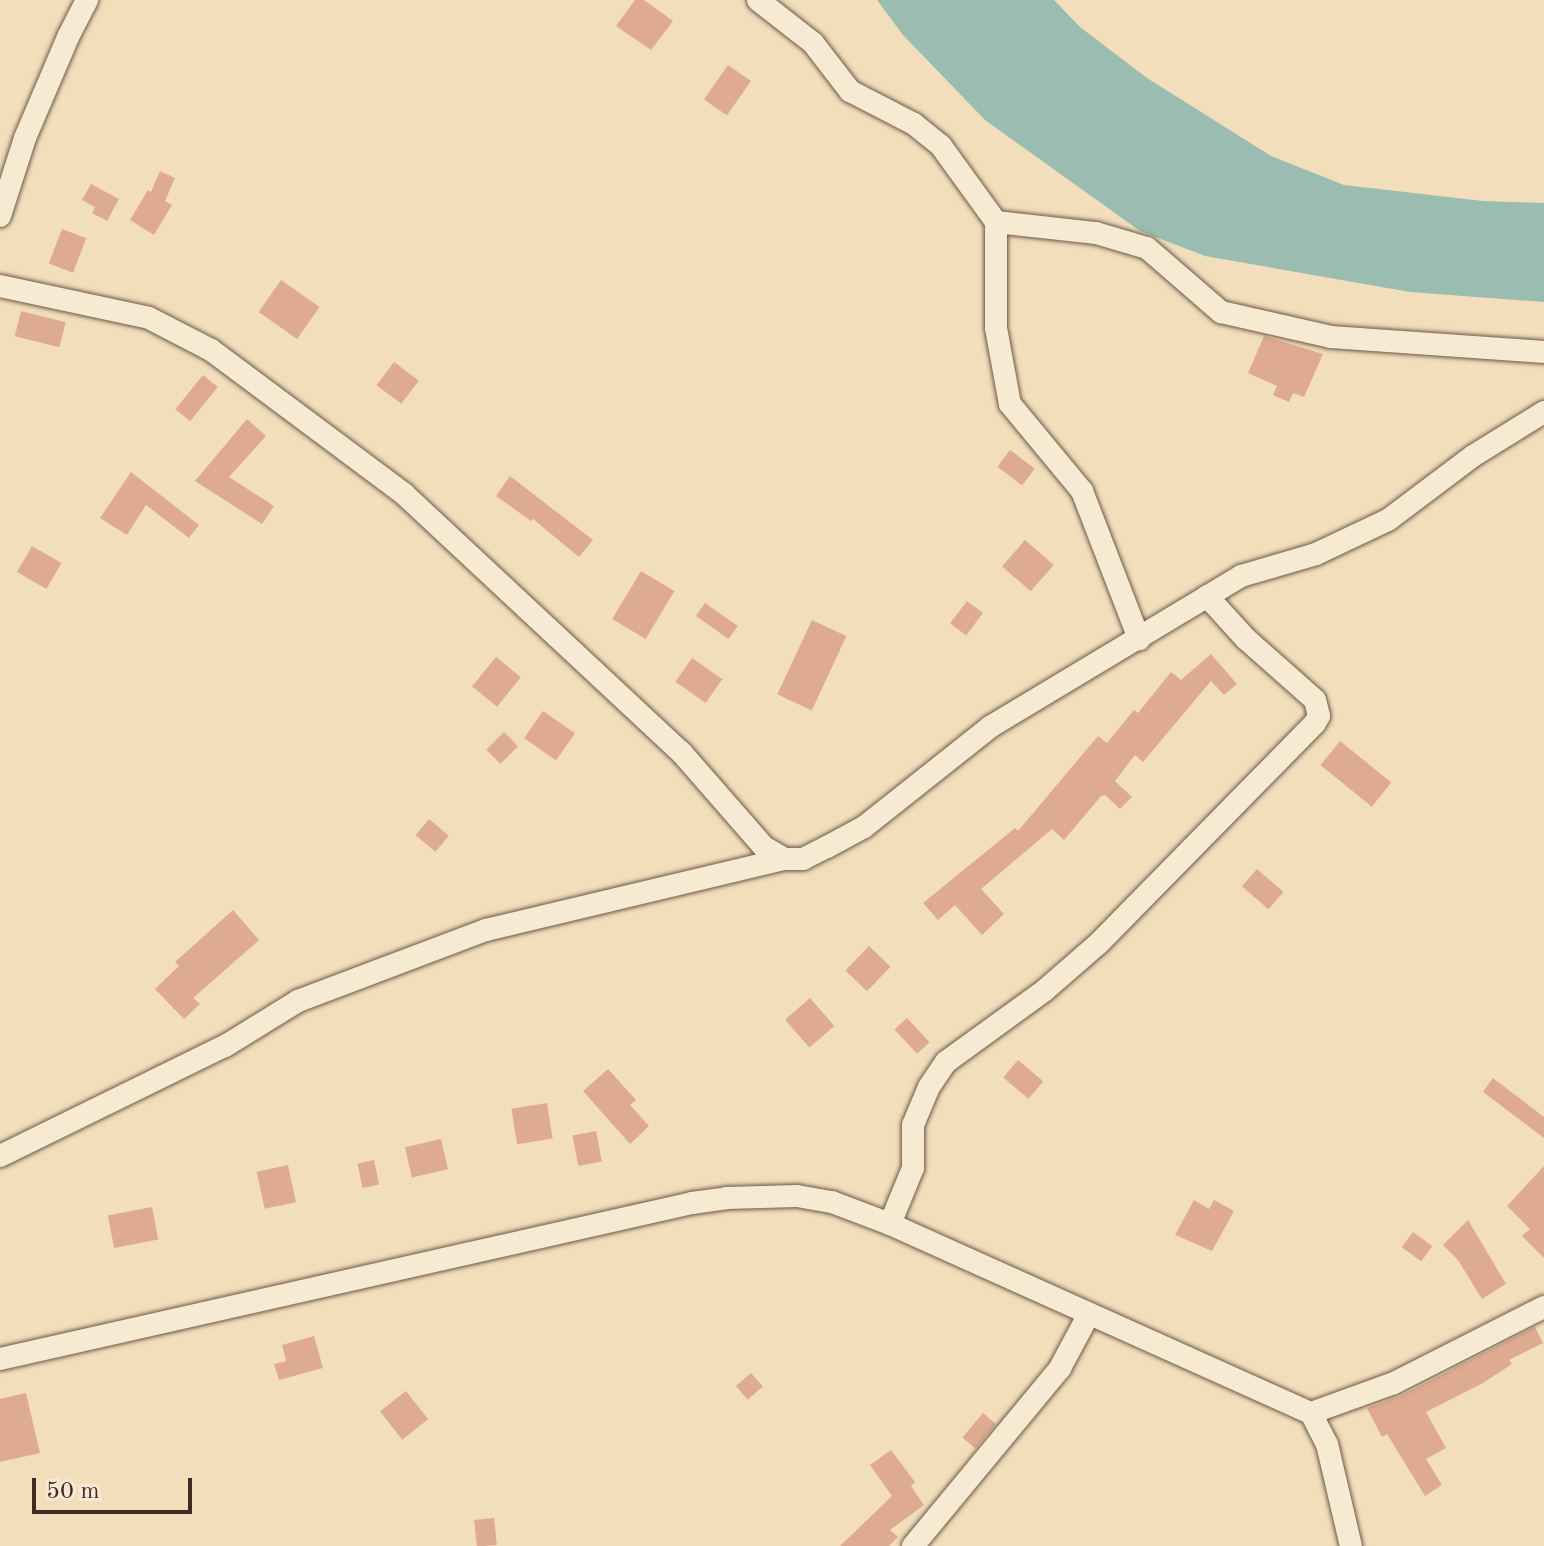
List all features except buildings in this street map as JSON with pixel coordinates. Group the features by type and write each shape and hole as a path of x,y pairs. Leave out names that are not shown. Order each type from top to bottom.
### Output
{"street":[{"path":"0,216 25,138 87,0"},
{"path":"758,0 813,43 850,91 914,124 941,146 996,222 996,328 1010,404 1082,491 1139,639"},
{"path":"996,222 1096,233 1147,248 1221,312 1331,337 1544,352"},
{"path":"0,286 149,318 211,350 404,494 681,752 764,847 785,859"},
{"path":"0,1156 225,1046 298,1001 471,935 785,859 803,859 864,827 990,727 1207,596 1241,576 1316,554 1388,520 1473,456 1544,412"},
{"path":"890,1224 913,1168 913,1125 929,1087 946,1062 1045,990 1099,943 1319,716 1315,700 1246,639 1207,596"},
{"path":"0,1359 703,1201 797,1196 832,1202 890,1224 1311,1413 1334,1466 1351,1546"},
{"path":"1311,1413 1394,1383 1544,1307"},
{"path":"913,1546 1060,1368 1089,1314"}],"water":[{"path":"877,0 1054,0 1080,27 1147,78 1271,156 1344,185 1483,201 1544,203 1544,302 1410,292 1205,256 1140,231 985,120 903,35"}]}
